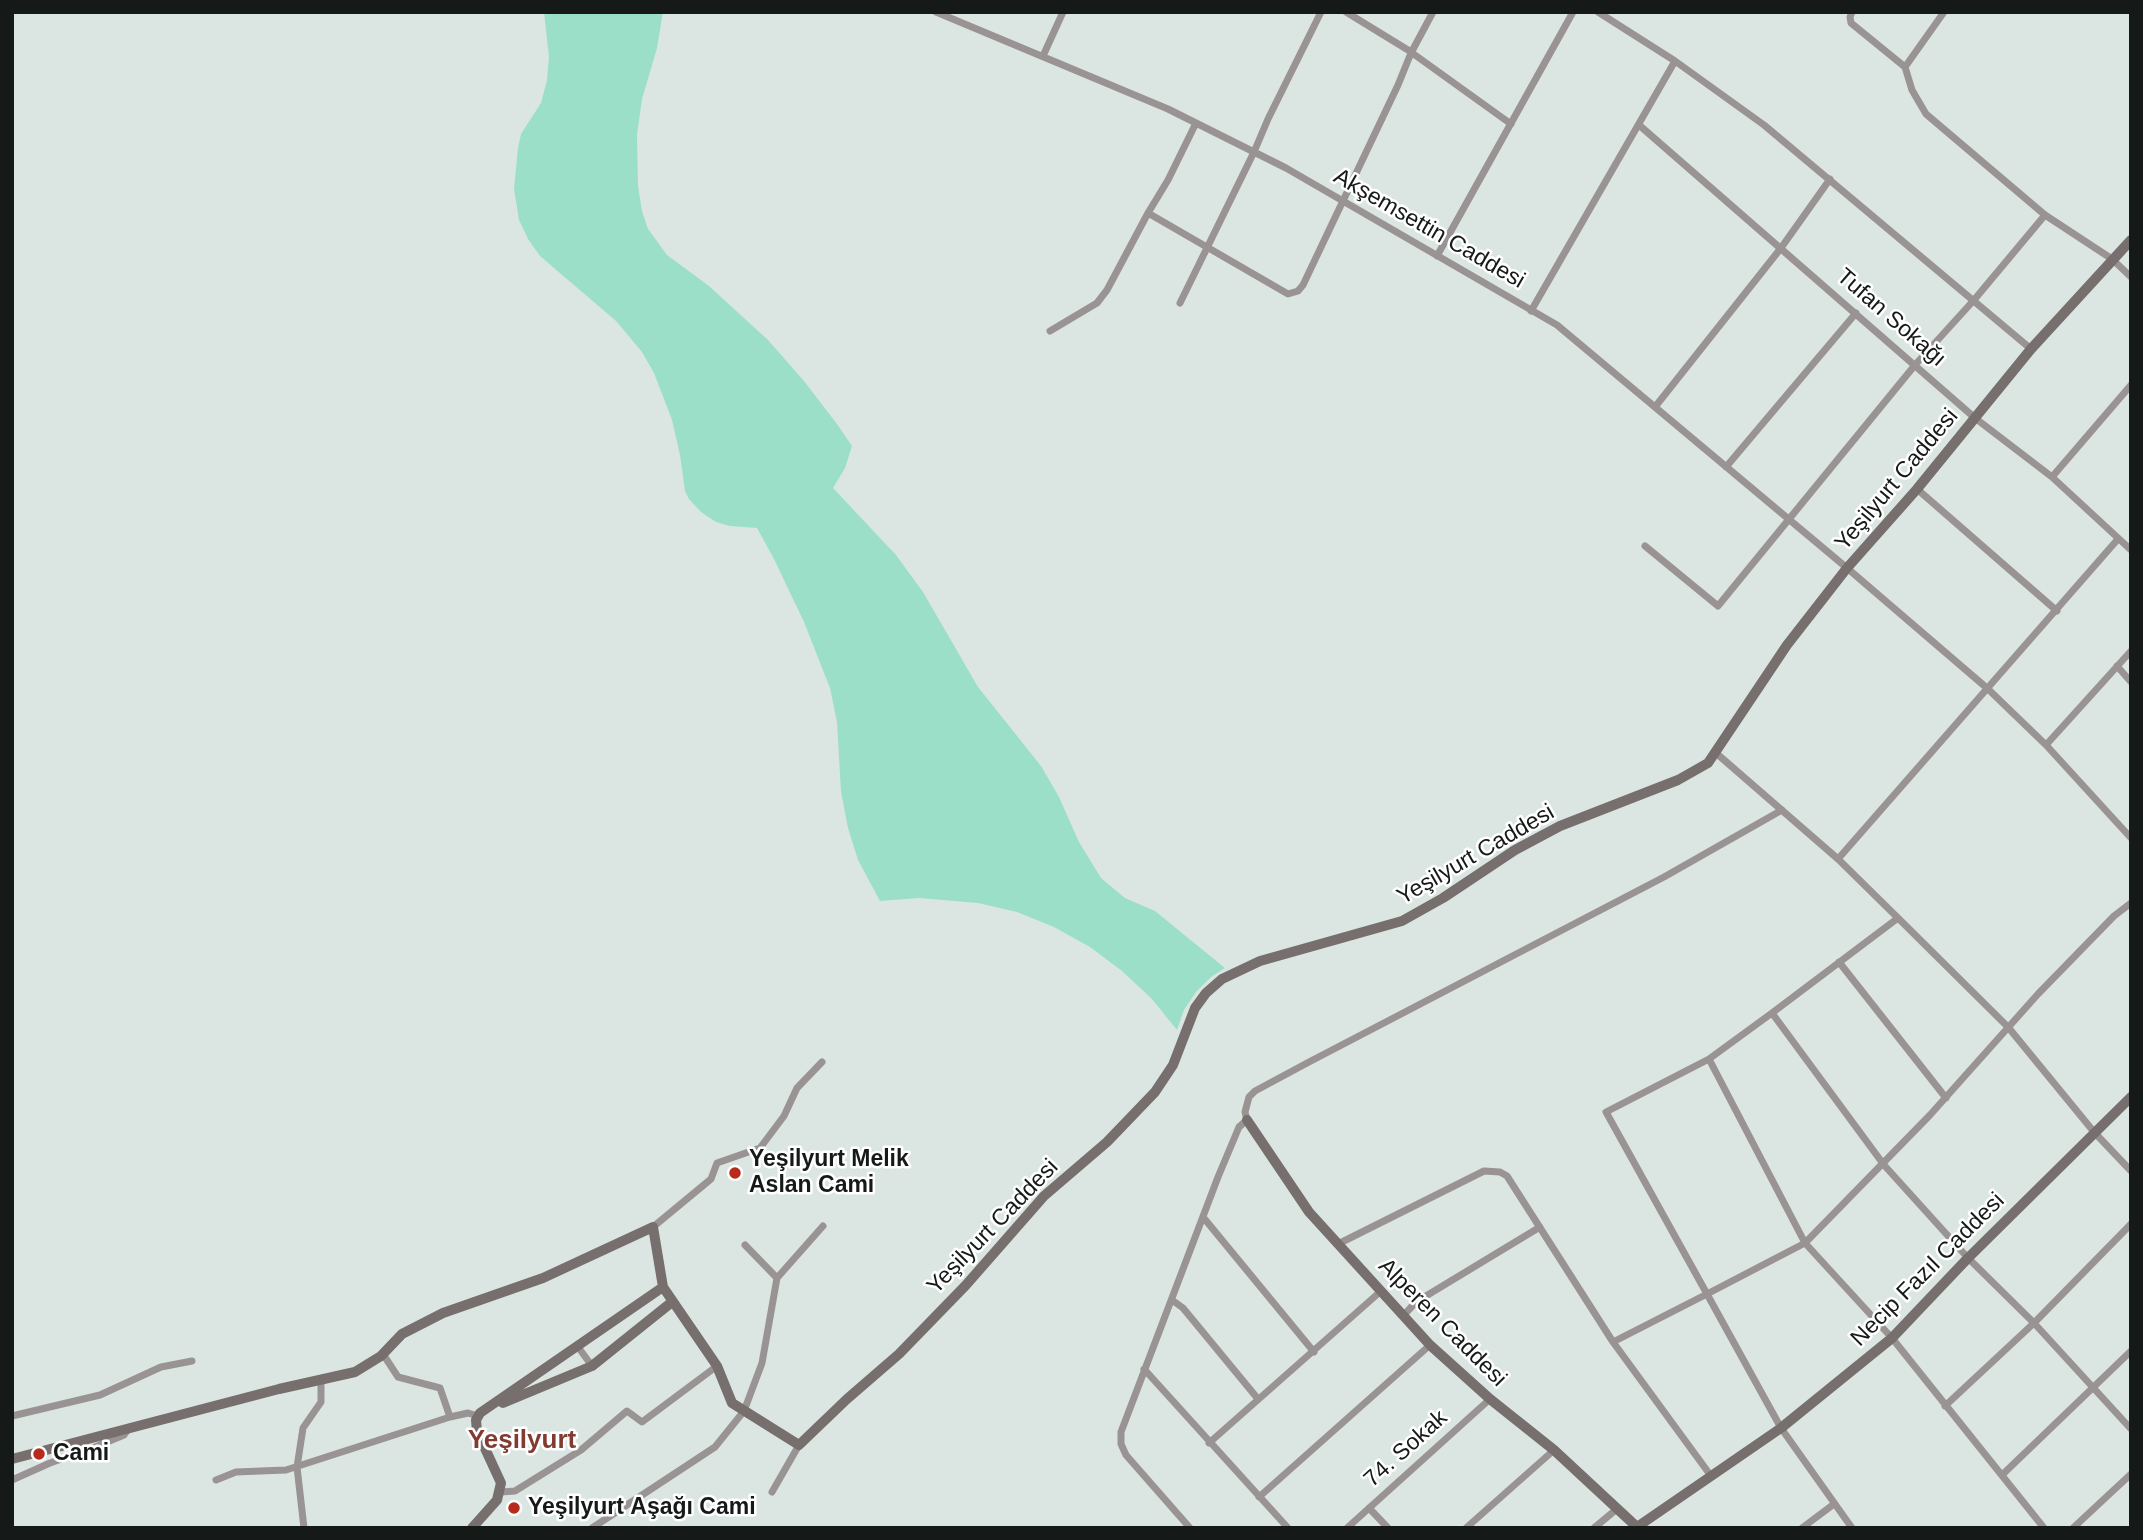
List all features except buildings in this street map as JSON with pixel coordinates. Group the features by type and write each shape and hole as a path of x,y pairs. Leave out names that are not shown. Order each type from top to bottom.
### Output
{"street":[{"path":"1043,56 1063,12"},
{"path":"1180,303 1321,12"},
{"path":"1346,12 1411,53 1511,124"},
{"path":"1148,212 1292,294 1298,291 1433,12"},
{"path":"1437,256 1573,12"},
{"path":"1598,12 1675,61 1764,125 2031,349"},
{"path":"1853,12 1850,17 1852,23 1905,67 1912,90 1926,114 2045,215 2112,259 2131,277"},
{"path":"1905,67 1944,12"},
{"name":"Akşemsettin Caddesi","path":"941,13 1168,109 1254,152 1557,325 1988,689 2046,745 2131,838"},
{"path":"1531,310 1675,61"},
{"path":"1050,331 1097,303 1107,290 1196,123"},
{"name":"Tufan Sokağı","path":"1639,125 1975,418 2052,477 2131,550"},
{"path":"1655,407 1781,248 1830,180"},
{"path":"1645,546 1718,606 1915,365 1975,300 2045,215"},
{"name":"Yeşilyurt Caddesi","path":"799,1445 898,1354 966,1284 1044,1196 1107,1142 1155,1092 1173,1065 1195,1008 1206,993 1223,979 1260,961 1402,921 1443,898 1515,850 1560,826 1678,780 1708,763 1787,645 1847,568 1917,489 2031,349 2131,240"},
{"path":"1726,467 1856,313"},
{"path":"2052,477 2131,385"},
{"path":"1917,489 2057,611"},
{"path":"1838,859 2118,539"},
{"path":"2046,745 2131,650"},
{"path":"2117,666 2131,682"},
{"path":"1716,752 1838,859 2008,1027 2094,1132 2131,1171"},
{"path":"1190,1528 1126,1455 1121,1444 1121,1432 1239,1127 1247,1120 1246,1104 1255,1091 1664,877 1782,810"},
{"path":"1613,1342 1805,1243 1946,1098 2038,994 2113,916 2131,903"},
{"path":"1852,1528 1781,1428 1606,1112 1709,1059 1898,918"},
{"path":"1839,962 1946,1098"},
{"path":"1772,1013 1884,1164 1968,1258 2034,1323 2131,1429"},
{"path":"1709,1059 1805,1243 1892,1338 2044,1528"},
{"path":"12,1459 279,1389 355,1372 383,1354 402,1334 443,1313 543,1278 653,1227 711,1179 717,1163 760,1148 784,1116 797,1088 822,1062"},
{"name":"Necip Fazıl Caddesi","path":"1637,1527 1781,1428 1892,1338 1968,1258 2131,1097"},
{"name":"Alperen Caddesi","path":"1247,1120 1309,1212 1430,1345 1490,1399 1554,1450 1637,1527"},
{"path":"1338,1244 1484,1171 1490,1170 1507,1176 1613,1342 1711,1476"},
{"path":"1203,1217 1314,1352"},
{"path":"1945,1406 2034,1323 2131,1224"},
{"path":"592,1528 715,1447 744,1411 762,1363 777,1278 822,1226"},
{"path":"653,1227 663,1287 717,1366 732,1403 799,1445 772,1492"},
{"path":"1403,1316 1416,1302 1540,1227"},
{"path":"745,1245 777,1278"},
{"path":"472,1528 492,1507 501,1492 501,1483 477,1431 478,1416 663,1287"},
{"path":"1209,1443 1381,1291"},
{"path":"1172,1300 1183,1308 1258,1399"},
{"path":"487,1409 592,1366 672,1302"},
{"path":"1259,1497 1430,1345"},
{"path":"578,1347 592,1366"},
{"path":"2001,1475 2131,1350"},
{"path":"383,1354 398,1377 440,1388 450,1417"},
{"path":"12,1416 100,1395 161,1367 192,1361"},
{"path":"501,1492 515,1491 570,1457 627,1411 642,1422 717,1366"},
{"path":"1144,1369 1288,1528"},
{"path":"542,1372 550,1385"},
{"path":"304,1528 297,1467 303,1428 321,1402 321,1381"},
{"name":"74. Sokak","path":"1347,1528 1490,1399"},
{"path":"216,1480 236,1472 269,1472 297,1467 450,1417 468,1413 478,1416"},
{"path":"12,1480 114,1439 130,1428"},
{"path":"1466,1528 1554,1450"},
{"path":"2073,1528 2131,1474"},
{"path":"1802,1528 1834,1504"},
{"path":"1370,1508 1388,1528"},
{"path":"1594,1528 1618,1508"}],"green space":[{"path":"544,12 663,12 657,48 642,99 637,135 638,186 648,229 667,255 709,286 768,340 837,424 852,446 845,468 833,488 896,555 923,592 978,687 1041,766 1059,797 1079,842 1101,878 1125,898 1155,911 1225,968 1196,992 1184,1010 1177,1030 1152,999 1122,971 1090,947 1054,927 1017,912 978,903 919,898 880,901 858,860 848,828 841,792 837,722 830,688 804,622 774,559 757,528 716,522 701,512 689,499 685,491 672,420 654,373 642,352 616,321 540,256 519,220 514,189 518,148 521,134 541,103 547,80 549,57"}],"place":[{"name":"Yeşilyurt Melik Aslan Cami","path":"735,1173"},
{"name":"Cami","path":"39,1454"},
{"name":"Yeşilyurt Aşağı Cami","path":"514,1508"}],"district":[{"name":"Yeşilyurt","path":"522,1441"}]}
